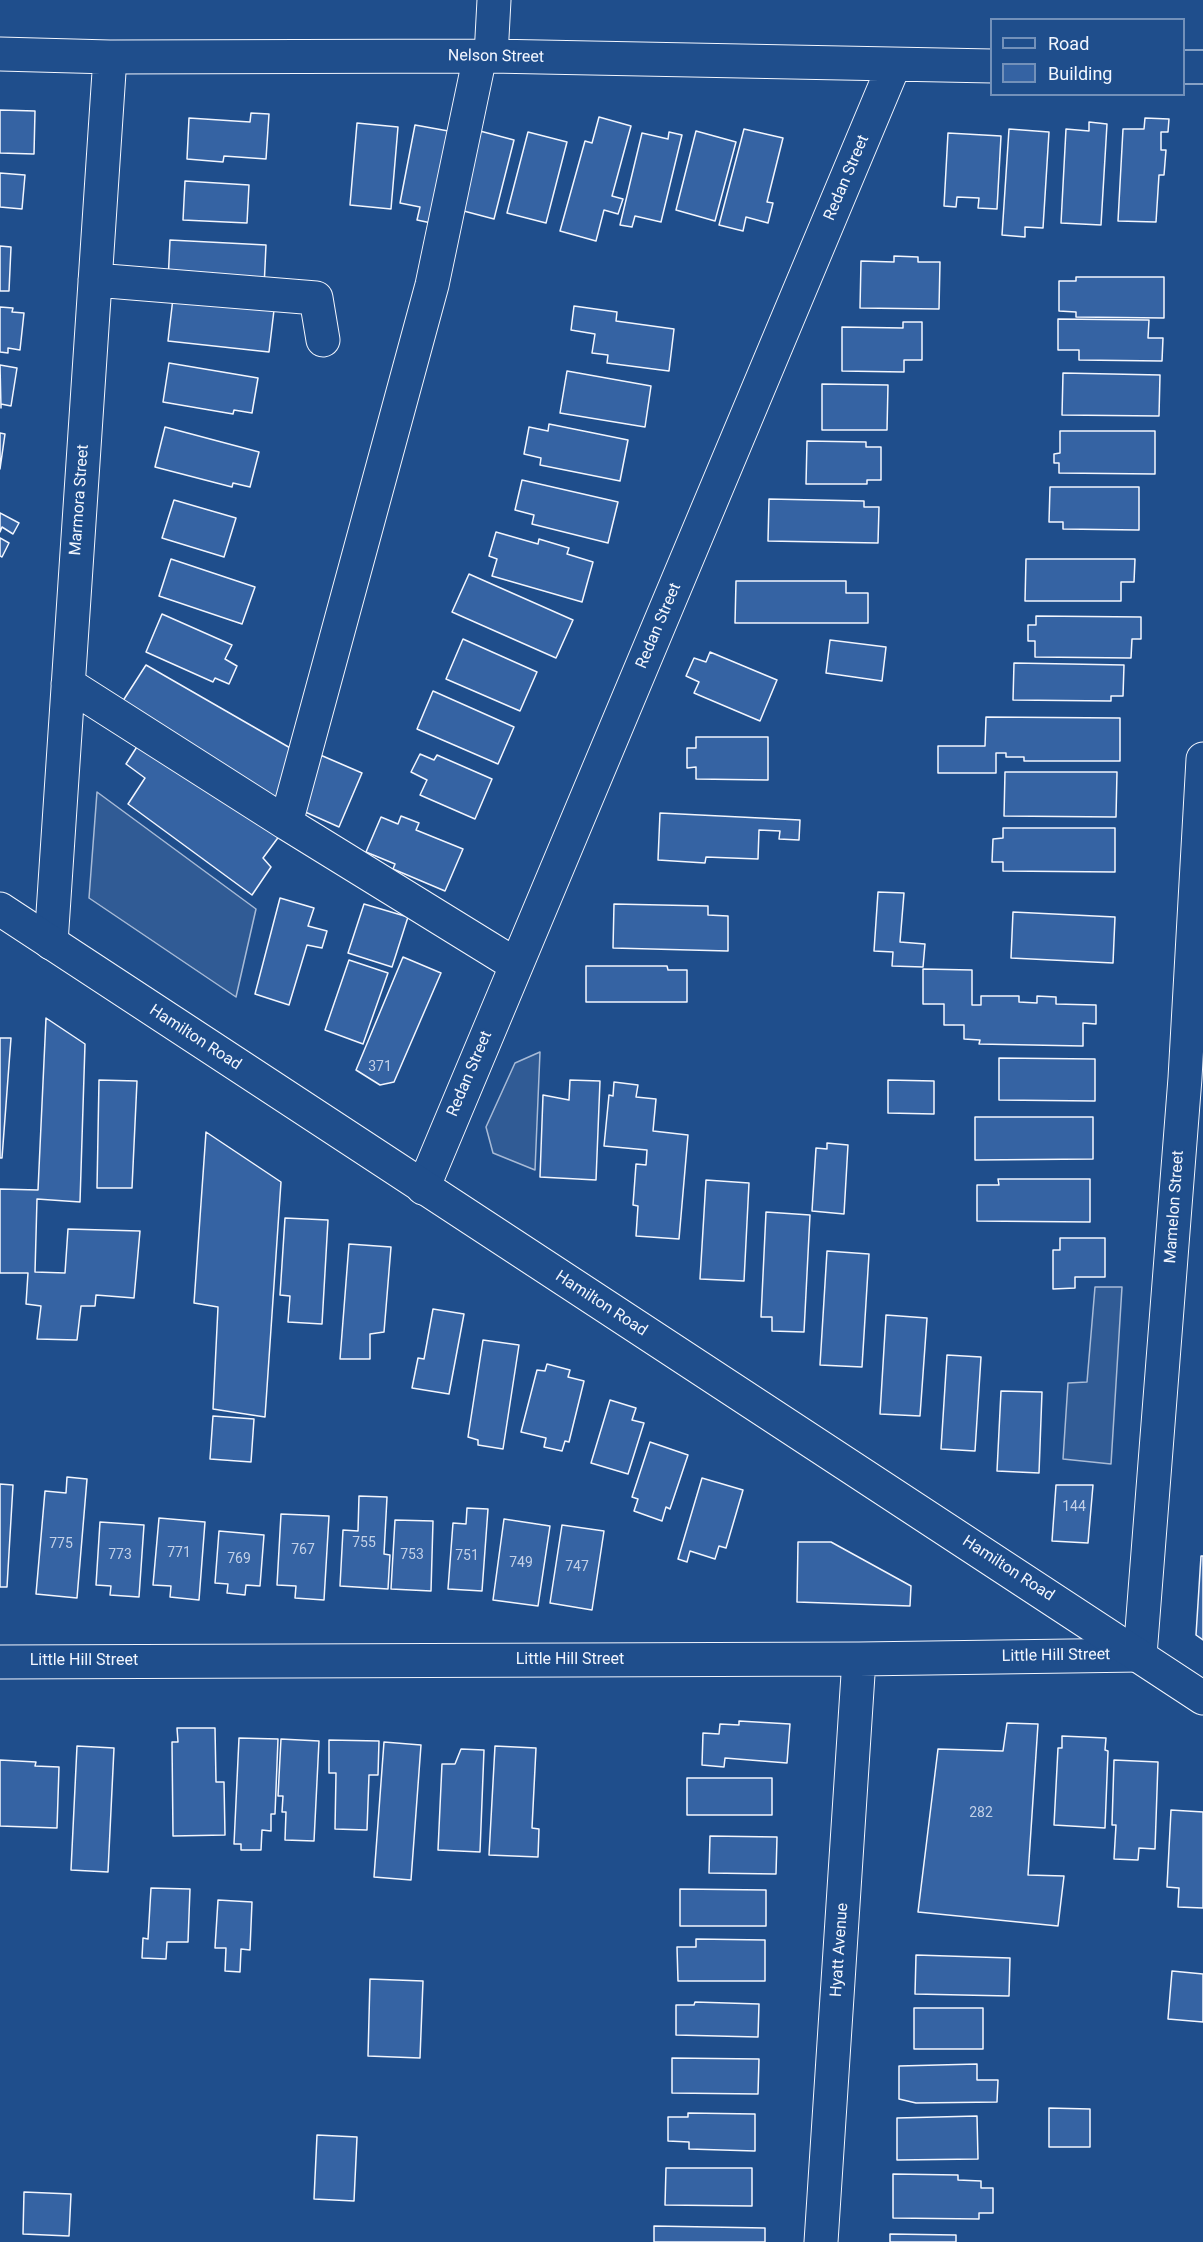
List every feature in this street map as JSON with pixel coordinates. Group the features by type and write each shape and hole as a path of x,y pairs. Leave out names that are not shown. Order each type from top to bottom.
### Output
{"street":[{"path":"286,822 432,285 486,56 494,0"},
{"name":"Nelson Street","path":"0,54 110,57 486,56 990,66"},
{"name":"Marmora Street","path":"51,943 110,57"},
{"name":"Redan Street","path":"423,1188 894,65"},
{"path":"1185,67 1203,67"},
{"path":"95,280 316,298 323,340"},
{"path":"68,684 516,965"},
{"name":"Mamelon Street","path":"1140,1655 1194,1078 1203,759"},
{"name":"Hamilton Road","path":"0,909 1203,1698"},
{"name":"Little Hill Street","path":"0,1662 859,1659 1140,1655"},
{"name":"Hyatt Avenue","path":"821,2242 859,1659"}],"shaded area":[{"path":"97,792 256,909 236,997 89,898"},
{"path":"540,1052 535,1170 493,1153 486,1127 515,1063"},
{"path":"1095,1287 1122,1287 1111,1464 1063,1459 1068,1383 1087,1382"}],"building":[{"path":"0,110 35,111 34,154 0,153"},
{"path":"251,113 269,114 266,159 224,156 223,162 187,159 189,118 250,122"},
{"path":"599,117 631,126 612,196 623,199 618,214 604,210 596,241 560,231 585,141 592,143"},
{"path":"1145,118 1169,119 1168,132 1161,132 1161,150 1166,150 1164,175 1159,175 1156,222 1118,221 1123,129 1144,129"},
{"path":"1089,122 1107,124 1101,225 1061,223 1066,129 1089,131"},
{"path":"357,123 398,127 391,209 350,205"},
{"path":"415,125 454,132 436,224 417,220 420,207 400,203"},
{"path":"744,129 783,138 767,202 773,203 768,223 746,217 743,231 719,225"},
{"path":"1009,129 1049,132 1043,228 1025,227 1025,237 1002,235"},
{"path":"480,131 514,140 494,219 460,210"},
{"path":"696,131 736,142 715,221 676,210"},
{"path":"528,132 567,142 546,223 507,213"},
{"path":"669,132 682,135 661,222 635,216 632,227 620,225 642,133 668,139"},
{"path":"948,133 1001,136 997,209 978,208 979,198 957,197 956,207 944,206"},
{"path":"0,173 25,175 22,209 0,207"},
{"path":"185,181 249,185 247,223 183,220"},
{"path":"170,240 266,245 264,288 168,282"},
{"path":"0,246 11,247 9,291 0,291"},
{"path":"894,256 918,257 918,262 940,262 939,309 860,308 861,261 894,262"},
{"path":"1076,277 1164,277 1164,318 1076,317 1076,312 1059,311 1059,281 1076,281"},
{"path":"173,298 274,310 269,352 168,341"},
{"path":"574,306 617,312 616,321 674,329 669,371 607,363 608,355 592,353 595,334 571,330"},
{"path":"0,307 13,308 12,312 24,313 20,350 8,348 8,353 0,352"},
{"path":"1058,319 1149,320 1148,338 1163,338 1162,361 1079,360 1079,350 1058,350"},
{"path":"903,322 922,322 922,360 904,360 904,372 842,371 842,327 903,328"},
{"path":"169,363 258,378 252,413 234,410 233,414 163,402"},
{"path":"0,365 17,368 11,406 1,404 1,408"},
{"path":"567,371 651,386 645,427 560,413"},
{"path":"1063,373 1160,375 1159,416 1062,415"},
{"path":"822,384 888,385 887,430 822,430"},
{"path":"549,424 628,440 620,481 540,465 541,458 524,454 529,427 548,431"},
{"path":"165,427 259,452 250,487 233,483 232,487 155,467"},
{"path":"1060,431 1155,431 1155,474 1059,473 1059,463 1054,463 1054,454 1060,453"},
{"path":"0,433 5,434 0,469"},
{"path":"807,441 866,442 866,447 881,447 881,480 867,480 867,484 806,484"},
{"path":"522,480 618,502 608,543 532,524 534,515 515,510"},
{"path":"1050,487 1139,487 1139,530 1063,529 1063,522 1049,522"},
{"path":"769,499 864,501 864,507 879,507 878,543 768,541"},
{"path":"174,500 236,518 224,557 162,538"},
{"path":"0,513 19,523 13,534 2,527 0,532"},
{"path":"496,532 538,544 539,539 569,548 567,554 593,562 582,602 492,576 497,559 489,556"},
{"path":"0,538 9,543 2,557 0,556"},
{"path":"171,559 255,587 242,624 159,596"},
{"path":"1026,559 1135,559 1134,582 1121,582 1121,601 1025,601"},
{"path":"469,574 573,620 556,658 452,612"},
{"path":"736,581 846,581 846,593 868,593 868,623 735,623"},
{"path":"162,614 232,645 225,659 237,666 229,684 215,678 213,682 146,652"},
{"path":"1036,616 1141,617 1141,639 1132,639 1131,658 1035,657 1035,641 1028,641 1028,625 1036,625"},
{"path":"463,639 537,672 520,711 446,679"},
{"path":"830,640 886,647 882,681 826,673"},
{"path":"710,652 777,680 760,721 694,693 699,682 686,676 694,658 706,662"},
{"path":"1014,663 1124,665 1123,696 1111,696 1111,701 1013,700"},
{"path":"146,665 292,749 274,811 119,707"},
{"path":"433,691 514,727 498,764 417,729"},
{"path":"986,717 1120,718 1120,761 1024,761 1024,757 1006,757 1006,753 996,753 996,773 938,773 938,746 985,746"},
{"path":"696,737 768,737 768,780 696,779 696,767 687,768 687,748 696,748"},
{"path":"140,742 280,835 263,858 271,867 252,895 128,804 145,778 126,764"},
{"path":"318,754 362,773 339,827 303,811"},
{"path":"420,754 434,760 437,755 492,779 475,819 420,795 427,780 411,772"},
{"path":"1005,772 1117,772 1116,817 1004,816"},
{"path":"660,813 800,820 799,840 779,839 780,831 759,830 758,859 706,857 705,863 658,860"},
{"path":"401,816 419,823 416,830 463,849 445,891 393,869 395,864 366,852 381,817 398,824"},
{"path":"1003,828 1115,828 1115,872 1003,871 1003,862 992,862 993,839 1003,838"},
{"path":"878,892 904,893 900,942 925,944 923,967 892,966 893,952 874,951"},
{"path":"280,898 314,908 308,926 327,931 322,948 307,945 289,1005 255,994"},
{"path":"364,904 408,917 392,967 348,953"},
{"path":"614,904 708,906 708,915 728,916 728,951 613,948"},
{"path":"1013,912 1115,917 1113,963 1011,958"},
{"path":"403,957 441,973 394,1082 380,1085 356,1070"},
{"path":"349,960 388,973 363,1044 325,1030"},
{"path":"586,966 667,966 668,970 687,970 687,1002 586,1002"},
{"path":"923,969 972,970 972,1005 981,1005 981,996 1019,996 1019,1002 1037,1003 1037,996 1056,997 1056,1004 1096,1005 1096,1024 1083,1023 1083,1046 979,1044 980,1040 964,1039 964,1025 944,1025 944,1004 923,1004"},
{"path":"46,1018 85,1044 80,1202 37,1199 35,1272 65,1273 68,1229 140,1231 134,1298 96,1295 95,1306 81,1306 77,1340 37,1339 41,1306 26,1304 28,1273 0,1273 0,1189 38,1190"},
{"path":"0,1038 11,1038 2,1158 0,1158"},
{"path":"999,1058 1095,1059 1095,1101 999,1100"},
{"path":"99,1080 137,1081 132,1188 97,1188"},
{"path":"570,1080 600,1081 596,1180 540,1177 543,1095 569,1100"},
{"path":"888,1080 934,1081 934,1114 888,1113"},
{"path":"614,1082 638,1085 636,1097 656,1099 653,1131 688,1135 679,1239 636,1236 638,1206 633,1205 636,1164 646,1165 647,1150 604,1146 609,1095 613,1096"},
{"path":"975,1117 1093,1117 1093,1159 975,1160"},
{"path":"206,1132 281,1182 265,1417 213,1409 218,1307 194,1303"},
{"path":"827,1143 848,1145 844,1214 812,1211 816,1148 827,1149"},
{"path":"998,1179 1090,1179 1090,1222 977,1221 977,1185 999,1185"},
{"path":"706,1180 749,1183 744,1281 700,1279"},
{"path":"766,1212 810,1215 804,1332 772,1331 772,1317 761,1317"},
{"path":"285,1218 328,1220 322,1324 288,1322 290,1296 280,1295"},
{"path":"1060,1238 1105,1238 1105,1277 1075,1277 1075,1288 1053,1289 1053,1250 1060,1250"},
{"path":"349,1244 391,1247 384,1332 370,1334 370,1359 340,1359"},
{"path":"827,1251 869,1254 862,1367 820,1365"},
{"path":"433,1309 464,1314 449,1394 412,1388 418,1358 424,1359"},
{"path":"886,1315 927,1318 920,1416 880,1414"},
{"path":"483,1340 519,1345 503,1449 478,1445 478,1440 468,1437"},
{"path":"947,1355 981,1357 975,1451 941,1449"},
{"path":"547,1364 570,1370 568,1377 584,1381 569,1442 565,1441 562,1451 544,1447 546,1438 521,1432 537,1370 545,1371"},
{"path":"1001,1391 1042,1392 1039,1473 997,1471"},
{"path":"610,1400 636,1408 632,1420 644,1423 628,1474 591,1463"},
{"path":"213,1416 254,1419 251,1462 210,1459"},
{"path":"650,1442 688,1455 670,1509 666,1507 662,1521 634,1511 638,1499 632,1497"},
{"path":"67,1477 87,1479 77,1598 36,1594 45,1491 66,1493"},
{"path":"702,1478 743,1490 726,1548 719,1546 715,1559 690,1551 687,1562 678,1559"},
{"path":"0,1484 13,1485 7,1587 0,1587"},
{"path":"1056,1485 1093,1485 1088,1543 1052,1541"},
{"path":"359,1496 387,1497 384,1554 390,1555 388,1589 340,1586 343,1530 358,1531"},
{"path":"467,1508 488,1509 482,1591 448,1589 453,1523 466,1524"},
{"path":"281,1514 329,1516 324,1600 295,1598 296,1586 277,1585"},
{"path":"159,1518 205,1522 199,1600 170,1597 171,1586 153,1585"},
{"path":"504,1519 550,1526 538,1606 493,1600"},
{"path":"395,1520 433,1521 431,1591 391,1589"},
{"path":"100,1522 144,1525 139,1597 110,1595 111,1586 96,1585"},
{"path":"562,1525 604,1531 592,1610 550,1603"},
{"path":"219,1531 264,1535 260,1586 246,1585 245,1595 227,1593 228,1584 215,1583"},
{"path":"798,1542 831,1542 911,1586 910,1606 797,1602"},
{"path":"1201,1556 1203,1556 1203,1640 1196,1635"},
{"path":"739,1721 790,1724 787,1763 725,1758 724,1767 702,1765 703,1733 719,1734 720,1724 739,1725"},
{"path":"1007,1723 1038,1724 1028,1875 1064,1876 1058,1926 918,1912 938,1749 1003,1751"},
{"path":"177,1728 215,1728 216,1782 224,1782 225,1835 173,1836 172,1742 178,1742"},
{"path":"1062,1736 1106,1738 1105,1750 1108,1751 1105,1828 1054,1825 1058,1748 1062,1748"},
{"path":"239,1738 278,1739 275,1814 271,1814 271,1831 262,1830 261,1850 241,1850 241,1844 234,1844"},
{"path":"281,1739 319,1741 314,1841 285,1840 286,1812 282,1812 283,1796 278,1796"},
{"path":"329,1740 379,1741 378,1775 369,1775 367,1830 335,1829 336,1773 329,1773"},
{"path":"384,1742 421,1745 411,1880 374,1877"},
{"path":"77,1746 114,1748 108,1872 71,1870"},
{"path":"495,1746 536,1748 532,1828 539,1829 538,1857 489,1855"},
{"path":"461,1749 484,1750 480,1852 438,1850 442,1764 455,1764"},
{"path":"0,1760 36,1762 35,1766 59,1767 57,1828 0,1826"},
{"path":"1114,1760 1158,1762 1155,1849 1139,1848 1138,1860 1114,1859 1116,1825 1112,1825"},
{"path":"687,1778 772,1778 772,1815 687,1815"},
{"path":"1171,1810 1203,1812 1203,1908 1178,1907 1179,1888 1167,1887"},
{"path":"710,1836 777,1837 776,1874 709,1873"},
{"path":"151,1888 190,1889 188,1942 167,1942 166,1959 142,1958 143,1938 148,1939"},
{"path":"680,1889 766,1890 766,1926 680,1926"},
{"path":"218,1900 252,1902 250,1950 241,1949 240,1972 225,1971 226,1948 215,1948"},
{"path":"696,1939 765,1940 765,1981 678,1981 677,1947 696,1947"},
{"path":"916,1955 1010,1958 1009,1996 915,1994"},
{"path":"1172,1971 1203,1974 1203,2022 1168,2019"},
{"path":"370,1979 423,1981 420,2058 368,2056"},
{"path":"695,2002 759,2004 758,2037 676,2035 676,2005 694,2005"},
{"path":"914,2008 983,2008 983,2049 914,2049"},
{"path":"672,2058 759,2059 758,2094 672,2093"},
{"path":"977,2064 977,2080 998,2080 997,2102 916,2103 899,2099 899,2066"},
{"path":"1049,2108 1090,2109 1090,2147 1049,2147"},
{"path":"688,2113 755,2114 755,2151 689,2149 689,2142 668,2141 668,2117 688,2117"},
{"path":"977,2116 978,2159 897,2160 897,2118"},
{"path":"317,2135 357,2137 354,2201 314,2199"},
{"path":"666,2168 752,2168 752,2206 665,2205"},
{"path":"893,2174 958,2175 958,2180 981,2181 981,2188 993,2188 993,2213 979,2213 979,2219 893,2218"},
{"path":"24,2192 71,2194 69,2236 23,2234"},
{"path":"654,2226 765,2228 765,2242 654,2242"},
{"path":"890,2234 956,2235 956,2242 890,2242"}]}
